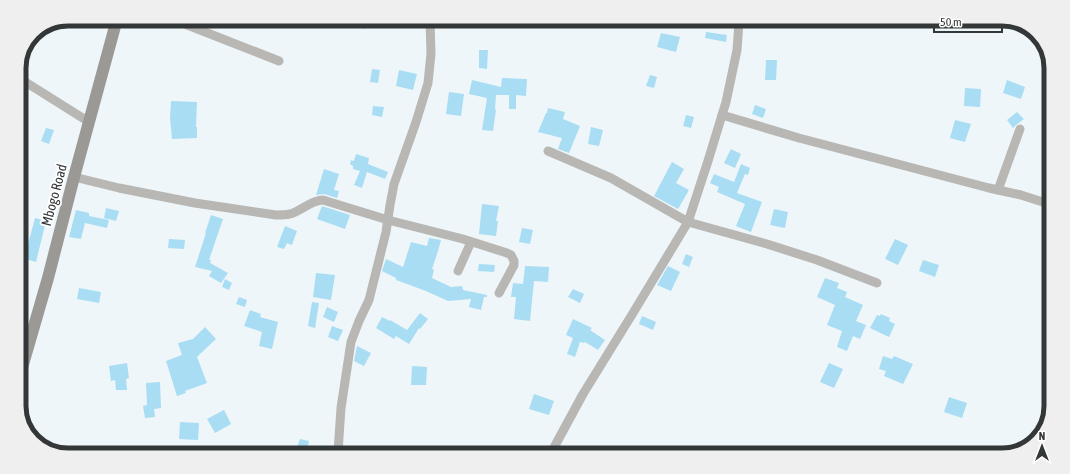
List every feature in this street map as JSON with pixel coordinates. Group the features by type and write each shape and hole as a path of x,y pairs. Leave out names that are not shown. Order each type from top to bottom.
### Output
{"main road":[{"name":"Mbogo Road","path":"26,355 115,26"}],"street":[{"path":"190,26 279,61"},
{"path":"338,448 341,408 351,342 369,300 386,232 394,184 428,83 431,54 430,26"},
{"path":"554,448 583,394 688,222 726,102 737,50 739,26"},
{"path":"26,82 89,122"},
{"path":"722,115 799,138 1044,202"},
{"path":"998,190 1020,129"},
{"path":"548,151 611,178 688,222 782,248 877,283"},
{"path":"74,177 119,188 195,203 276,215 290,214 319,200 323,200 388,220 471,242 511,255 514,265 499,293"},
{"path":"458,271 471,242"},
{"path":"26,334 31,338"}],"building":[{"path":"354,26 366,26 365,29"},
{"path":"706,32 727,35 726,42 705,38"},
{"path":"661,33 680,37 676,52 657,47"},
{"path":"479,50 488,50 487,69 479,68"},
{"path":"766,60 777,60 776,80 765,80"},
{"path":"372,69 380,70 378,83 370,82"},
{"path":"399,70 417,74 413,90 396,86"},
{"path":"650,75 657,77 654,88 646,86"},
{"path":"502,78 527,79 526,96 516,95 516,109 509,109 509,95 496,95 496,110 493,131 482,130 487,98 469,94 472,80 501,87"},
{"path":"1007,80 1025,87 1021,99 1003,93"},
{"path":"965,88 981,89 980,107 964,106"},
{"path":"449,92 464,94 461,116 446,114"},
{"path":"171,101 197,102 197,138 172,139 170,118"},
{"path":"755,105 766,109 763,118 752,114"},
{"path":"373,106 384,107 382,117 372,115"},
{"path":"548,108 565,112 563,119 580,126 569,153 558,149 562,138 538,132"},
{"path":"1017,112 1024,119 1013,128 1007,120"},
{"path":"686,115 694,117 691,128 683,126"},
{"path":"955,120 971,124 965,142 950,138"},
{"path":"591,127 603,130 599,146 588,144"},
{"path":"46,128 54,130 49,144 41,141"},
{"path":"731,149 741,154 735,168 724,163"},
{"path":"356,154 369,158 368,164 388,172 385,179 367,172 362,188 354,185 360,171 353,169 353,166 350,164 351,160 354,161"},
{"path":"672,162 684,169 676,183 689,190 678,209 654,196"},
{"path":"741,164 750,168 748,175 745,174 737,193 762,202 751,232 736,226 745,204 717,192 719,187 710,183 714,174 734,182"},
{"path":"324,169 339,174 334,190 339,191 337,198 324,194 316,195"},
{"path":"482,204 499,206 496,221 498,221 496,236 479,234"},
{"path":"322,206 350,215 345,229 317,219"},
{"path":"106,208 119,211 116,221 104,218"},
{"path":"774,209 788,212 785,228 770,225"},
{"path":"76,210 89,213 89,216 109,220 107,228 85,223 81,239 69,237"},
{"path":"211,215 223,219 209,260 211,260 210,263 228,273 221,283 209,276 212,271 195,267"},
{"path":"35,218 46,221 36,262 26,259 27,248"},
{"path":"285,226 297,231 292,245 287,243 284,249 277,247"},
{"path":"522,228 533,230 530,244 519,242"},
{"path":"429,238 441,240 432,269 434,270 432,278 451,287 462,286 463,290 487,295 487,297 484,297 481,310 469,307 471,299 448,301 396,280 396,278 382,271 386,259 403,267 411,242 427,246"},
{"path":"169,239 185,240 184,249 168,248"},
{"path":"895,239 908,245 898,265 885,259"},
{"path":"686,254 693,257 689,267 682,264"},
{"path":"923,260 939,265 935,277 919,271"},
{"path":"479,264 495,265 494,272 478,271"},
{"path":"525,266 549,267 548,282 534,281 530,321 514,319 516,297 511,297 513,283 523,284"},
{"path":"668,266 680,272 671,291 657,285"},
{"path":"316,273 335,275 331,300 313,297"},
{"path":"825,278 839,283 837,288 847,292 845,297 863,305 856,321 866,325 860,339 853,336 847,351 837,347 842,331 827,325 835,305 817,297"},
{"path":"225,279 232,283 229,290 222,287"},
{"path":"79,288 101,292 99,303 77,299"},
{"path":"573,289 584,294 580,303 568,297"},
{"path":"239,297 247,300 245,307 236,304"},
{"path":"312,302 319,303 315,328 308,326"},
{"path":"327,307 338,312 334,322 323,317"},
{"path":"250,310 261,314 260,317 278,322 272,349 259,346 262,332 244,326"},
{"path":"420,313 428,319 420,329 419,328 409,344 396,336 394,339 376,328 382,317 407,330"},
{"path":"881,314 890,318 889,321 895,324 889,337 870,328 877,315 880,316"},
{"path":"642,316 656,322 653,330 639,324"},
{"path":"573,319 592,328 590,330 605,340 598,350 585,342 580,342 575,357 567,354 573,338 566,335"},
{"path":"332,326 343,330 338,341 328,337"},
{"path":"205,327 216,339 197,357 207,383 185,391 186,393 177,396 166,361 182,355 178,343 193,339"},
{"path":"357,346 371,353 364,366 354,361"},
{"path":"883,356 892,359 894,356 913,364 903,384 884,376 886,371 879,369"},
{"path":"127,363 129,378 126,379 127,390 116,390 115,380 111,381 109,366"},
{"path":"829,363 843,369 834,388 820,382"},
{"path":"412,366 427,367 426,385 411,385"},
{"path":"160,382 161,408 154,409 155,417 145,418 143,406 147,405 146,383"},
{"path":"534,394 554,401 549,415 529,409"},
{"path":"949,397 967,403 962,418 944,412"},
{"path":"224,410 231,424 215,433 207,419"},
{"path":"180,422 199,423 198,440 179,439"},
{"path":"300,439 309,441 308,448 297,448"}]}
